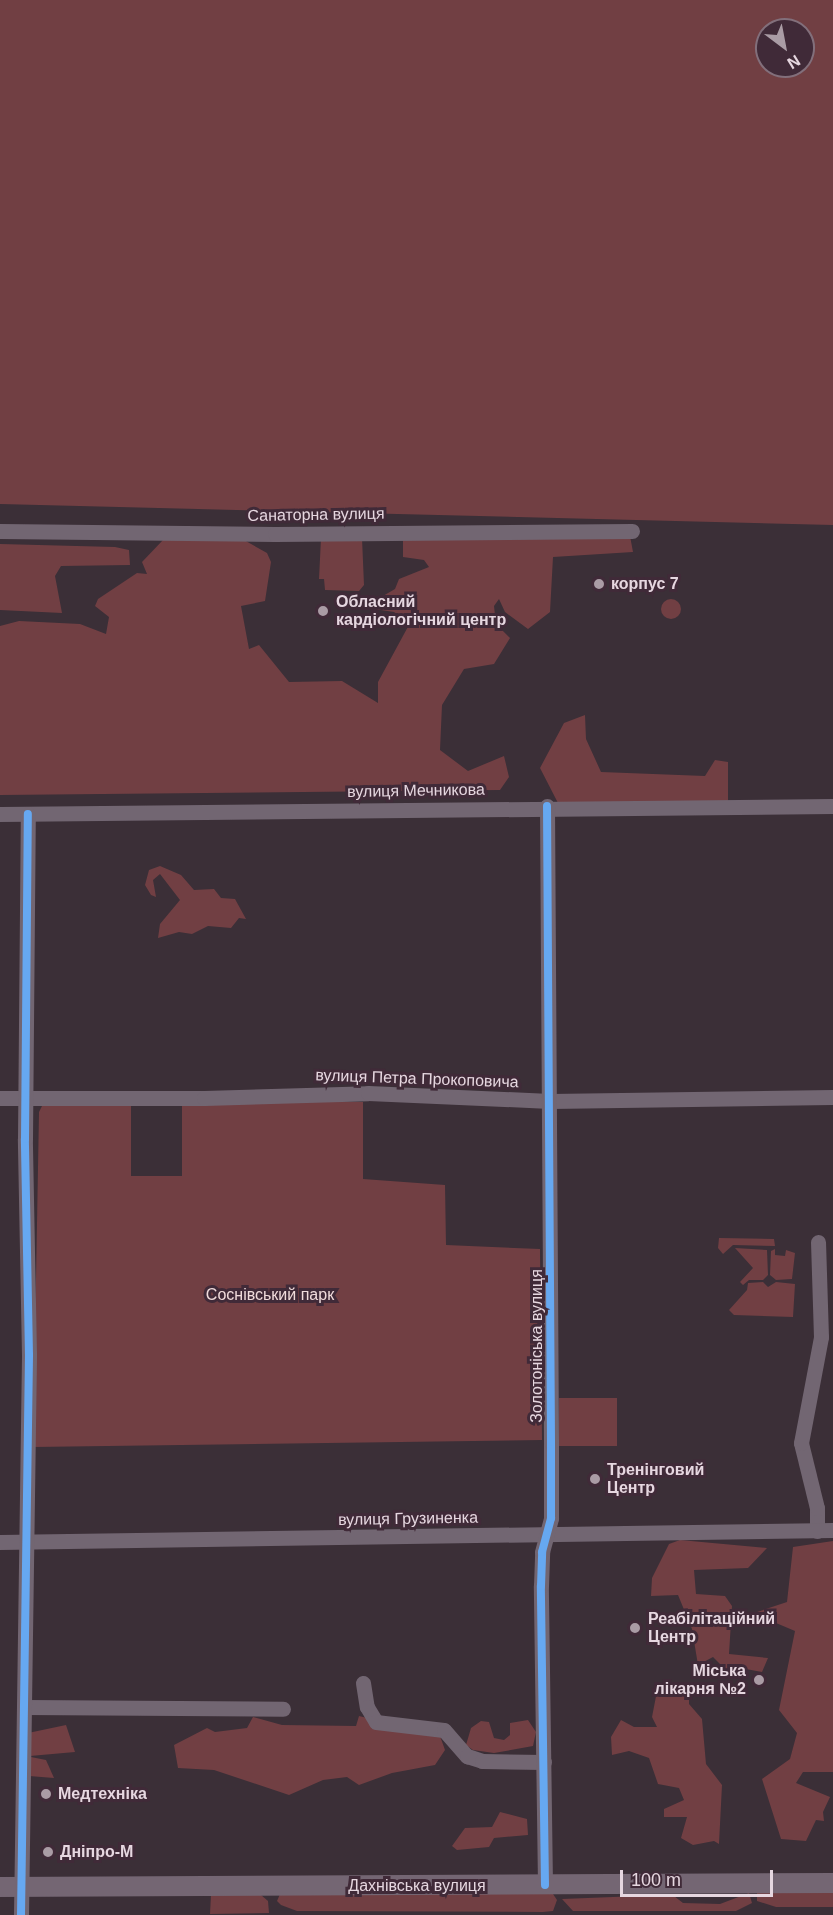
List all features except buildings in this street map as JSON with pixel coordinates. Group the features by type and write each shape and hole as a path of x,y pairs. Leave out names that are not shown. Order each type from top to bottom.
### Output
{"main road":[{"name":"Дахнівська вулиця","path":"0,1887 833,1883"}],"street":[{"name":"Санаторна вулиця","path":"0,531 275,534 632,531"},
{"name":"вулиця Мечникова","path":"0,814 547,806 833,806"},
{"name":"Золотоніська вулиця","path":"545,1886 540,1586 551,1518 547,806"},
{"path":"21,1915 29,1355 26,1097 28,814"},
{"name":"вулиця Петра Прокоповича","path":"0,1098 204,1098 368,1093 550,1101 833,1097"},
{"path":"817,1531 817,1508 801,1443 821,1337 818,1242"},
{"name":"вулиця Грузиненка","path":"0,1542 833,1530"},
{"path":"363,1683 367,1707 376,1722 444,1730 467,1756 482,1761 544,1762"},
{"path":"24,1707 283,1709"}],"green space":[{"path":"0,0 833,0 833,525 0,504"},
{"path":"630,536 633,552 553,557 550,612 528,629 505,612 499,599 494,606 496,624 510,638 494,664 464,669 442,705 440,750 468,771 504,756 509,777 500,790 0,795 0,626 19,621 80,624 106,634 109,617 95,606 98,599 137,573 147,574 142,562 163,540 244,540 267,553 271,562 265,601 241,606 249,649 259,645 289,682 342,681 378,703 378,682 410,623 394,612 374,609 376,600 395,589 399,579 429,567 424,560 403,557 403,538"},
{"path":"321,538 362,538 364,585 359,591 325,590 324,579 319,579"},
{"path":"0,544 115,547 129,550 130,565 61,566 55,576 62,613 0,610"},
{"path":"671,599 678,602 681,609 678,616 671,619 664,616 661,609 664,602"},
{"path":"585,715 586,739 601,772 705,776 715,760 728,762 728,804 558,803 540,768 564,723"},
{"path":"160,866 181,875 194,890 214,889 221,898 235,899 246,919 239,918 231,928 208,926 192,934 179,932 158,938 160,924 180,900 160,874 153,880 156,897 151,895 145,885 149,870"},
{"name":"Соснівський парк","path":"182,1100 363,1102 363,1179 445,1185 446,1245 540,1249 542,1440 33,1447 39,1112 43,1104 131,1101 131,1176 182,1176"},
{"path":"719,1238 774,1239 775,1246 733,1245 723,1254 718,1248"},
{"path":"735,1248 767,1250 768,1275 763,1280 749,1280 743,1285 740,1282 753,1268"},
{"path":"775,1249 775,1255 785,1256 786,1250 795,1253 792,1279 776,1280 770,1275 771,1251"},
{"path":"763,1282 768,1287 776,1282 795,1284 793,1317 734,1315 729,1310 747,1290 748,1283"},
{"path":"559,1398 617,1398 617,1446 559,1446"},
{"path":"680,1540 767,1548 748,1568 694,1570 696,1594 725,1596 732,1606 729,1654 768,1658 762,1672 735,1667 725,1669 713,1657 698,1665 692,1629 678,1595 651,1596 652,1578 669,1544"},
{"path":"833,1541 833,1772 803,1772 796,1783 830,1797 823,1812 824,1821 816,1820 806,1841 781,1839 762,1779 790,1759 797,1733 779,1710 795,1631 776,1623 736,1619 787,1602 793,1547"},
{"path":"679,1683 689,1690 689,1704 702,1719 706,1764 722,1785 719,1844 714,1841 693,1845 681,1838 687,1817 664,1817 664,1809 684,1800 679,1788 658,1784 649,1758 629,1751 612,1755 611,1737 621,1720 634,1727 657,1727 652,1717 658,1686"},
{"path":"359,1716 440,1736 445,1750 435,1765 392,1773 359,1785 347,1777 323,1780 289,1795 214,1770 178,1768 174,1745 207,1728 215,1732 247,1728 253,1717 282,1725 356,1726"},
{"path":"528,1720 536,1732 533,1746 494,1753 473,1750 466,1745 471,1728 481,1721 489,1722 494,1738 504,1740 510,1735 510,1723"},
{"path":"66,1725 75,1752 30,1756 28,1733"},
{"path":"31,1757 46,1760 54,1778 29,1776"},
{"path":"500,1812 527,1819 528,1835 494,1838 489,1847 457,1850 452,1846 465,1828 492,1827"},
{"path":"833,1891 833,1907 776,1907 757,1901 757,1892"},
{"path":"749,1893 752,1903 736,1911 573,1911 562,1899 664,1895 674,1896 683,1903 720,1904"},
{"path":"280,1894 553,1894 557,1900 553,1911 543,1912 297,1911 277,1901"},
{"path":"211,1895 261,1895 268,1901 269,1913 210,1914"}],"cycle path":[{"path":"545,1885 541,1586 542,1552 551,1518 547,806"},
{"path":"21,1915 29,1355 25,1139 28,814"}],"place":[{"name":"корпус 7","path":"599,584"},
{"name":"Обласний кардіологічний центр","path":"323,611"},
{"name":"Тренінговий Центр","path":"595,1479"},
{"name":"Реабілітаційний Центр","path":"635,1628"},
{"name":"Міська лікарня №2","path":"759,1680"},
{"name":"Медтехніка","path":"46,1794"},
{"name":"Дніпро-М","path":"48,1852"}]}
